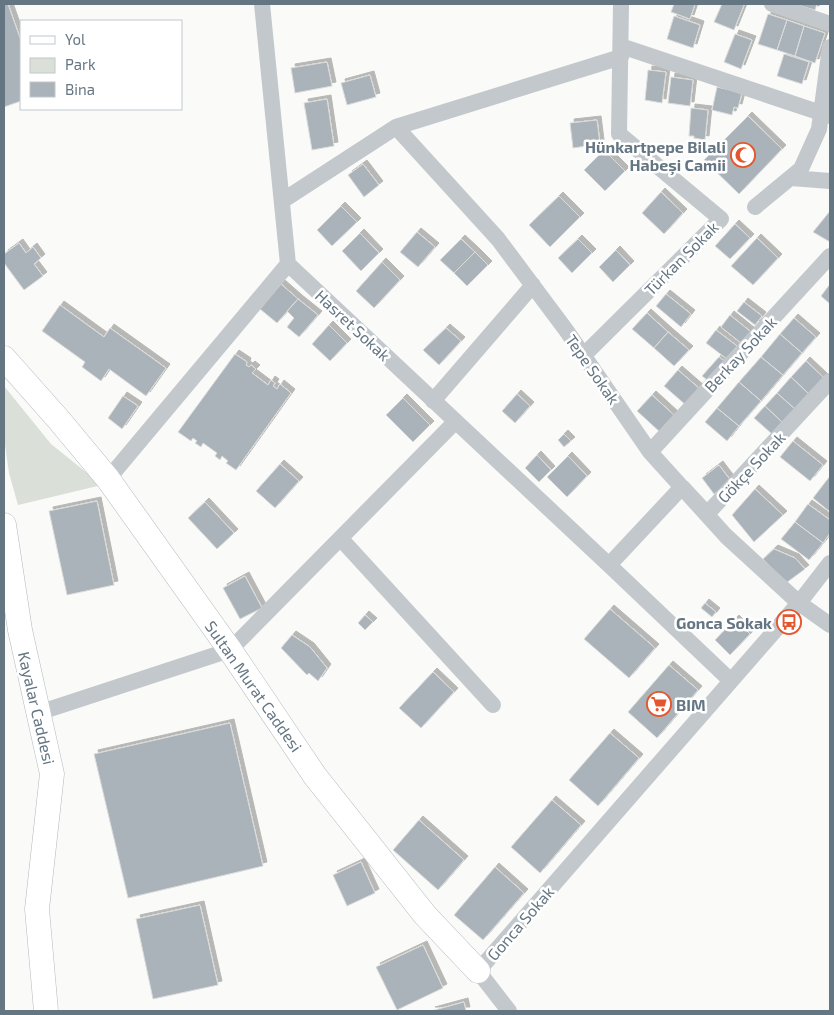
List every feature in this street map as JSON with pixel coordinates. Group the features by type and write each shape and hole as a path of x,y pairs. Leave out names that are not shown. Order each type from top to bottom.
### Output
{"street":[{"path":"108,480 288,264 262,4"},
{"name":"Türkan Sokak","path":"584,355 721,219 619,134 621,4"},
{"path":"772,4 830,24"},
{"path":"755,207 801,169 825,115 830,47"},
{"path":"282,201 396,127 621,52 825,115"},
{"name":"Tepe Sokak","path":"396,127 498,239 584,355 650,452 726,536 799,603 830,625"},
{"path":"791,178 830,181"},
{"name":"Berkay Sokak","path":"650,452 830,256"},
{"name":"Hasret Sokak","path":"288,264 730,681"},
{"path":"433,401 533,286"},
{"name":"Sultan Murat Caddesi","path":"4,358 59,420 108,480 230,650 315,776 426,915 478,971 509,1011"},
{"name":"Gökçe Sokak","path":"609,565 682,487 707,514 830,381"},
{"path":"38,713 230,650 455,422"},
{"name":"Kayalar Caddesi","path":"4,525 7,573 52,774 37,909 46,1011"},
{"path":"341,539 494,705"},
{"name":"Gonca Sokak","path":"478,971 799,603 830,563"}],"green space":[{"path":"4,386 51,444 102,485 18,505 9,473 4,438"}],"building":[{"path":"4,4 8,4 20,38 20,101 4,107"},
{"path":"674,4 695,4 690,19 671,12"},
{"path":"722,4 744,5 734,30 714,22"},
{"path":"794,4 817,4 815,10"},
{"path":"768,14 787,20 777,50 758,44"},
{"path":"674,16 700,25 693,48 667,39"},
{"path":"787,20 804,26 795,56 777,50"},
{"path":"804,26 825,33 815,63 795,56"},
{"path":"735,34 752,40 741,69 724,62"},
{"path":"784,54 809,62 802,84 777,76"},
{"path":"327,62 332,86 295,93 291,68"},
{"path":"648,70 666,72 662,103 645,100"},
{"path":"370,75 376,97 347,105 341,83"},
{"path":"671,77 693,80 690,106 668,103"},
{"path":"717,87 742,93 738,108 734,107 732,115 712,110"},
{"path":"327,99 334,146 312,150 304,103"},
{"path":"691,108 708,110 705,140 689,136"},
{"name":"Hünkartpepe Bilali Habeşi Camii","path":"748,116 782,149 739,194 704,160"},
{"path":"597,120 600,144 573,148 570,123"},
{"path":"604,150 625,171 605,191 584,170"},
{"path":"363,164 379,185 364,197 348,175"},
{"path":"661,192 683,213 664,234 642,213"},
{"path":"559,196 580,217 550,247 529,225"},
{"path":"341,206 357,222 332,246 317,230"},
{"path":"830,211 830,242 813,232"},
{"path":"735,224 750,238 730,259 715,246"},
{"path":"417,232 435,247 418,267 400,252"},
{"path":"360,233 379,253 361,271 342,251"},
{"path":"757,238 778,258 753,285 731,266"},
{"path":"461,239 475,252 454,273 440,260"},
{"path":"578,239 592,253 572,273 558,258"},
{"path":"19,243 26,253 33,247 41,258 34,264 43,276 24,290 4,263 4,254"},
{"path":"616,250 630,265 613,282 599,267"},
{"path":"475,252 488,265 467,286 454,273"},
{"path":"382,262 400,280 374,308 356,291"},
{"path":"281,284 298,299 277,323 260,309"},
{"path":"830,284 830,304 821,296"},
{"path":"666,294 691,314 681,327 656,306"},
{"path":"298,299 318,315 299,337 287,327 294,318 287,311"},
{"path":"744,302 762,316 755,325 737,311"},
{"path":"60,305 104,337 110,328 166,368 146,396 109,369 101,381 82,367 85,362 42,331"},
{"path":"647,313 668,332 654,348 632,329"},
{"path":"730,315 751,332 741,343 721,327"},
{"path":"794,318 816,337 802,353 780,334"},
{"path":"329,325 347,343 330,361 312,344"},
{"path":"446,328 461,341 439,365 423,350"},
{"path":"716,330 737,346 727,359 706,343"},
{"path":"668,332 689,350 674,366 654,348"},
{"path":"780,334 802,353 783,375 761,357"},
{"path":"235,354 247,362 246,365 249,367 251,365 256,369 252,373 268,385 271,380 275,383 273,386 277,389 280,384 291,393 236,470 226,463 228,461 222,456 220,460 215,456 217,453 203,443 201,447 195,443 197,441 193,438 191,441 178,432"},
{"path":"719,357 727,363 710,382 702,376"},
{"path":"761,357 783,375 761,401 739,382"},
{"path":"806,361 824,378 809,394 791,377"},
{"path":"678,370 701,390 687,406 664,386"},
{"path":"791,377 809,394 795,409 777,393"},
{"path":"739,382 761,401 739,426 717,408"},
{"path":"777,393 795,409 782,422 765,406"},
{"path":"517,394 530,406 515,423 502,411"},
{"path":"652,395 675,416 661,433 637,411"},
{"path":"123,396 138,406 122,429 108,418"},
{"path":"403,398 430,425 413,442 386,415"},
{"path":"765,406 782,422 772,434 754,418"},
{"path":"717,408 739,426 727,441 705,422"},
{"path":"564,434 571,441 564,447 558,440"},
{"path":"793,441 823,465 810,481 780,457"},
{"path":"537,455 551,470 539,482 525,468"},
{"path":"568,456 587,476 567,497 547,477"},
{"path":"280,464 299,481 275,508 256,491"},
{"path":"719,465 731,481 714,494 702,478"},
{"path":"830,476 830,512 813,498"},
{"path":"755,489 783,515 754,542 732,515"},
{"path":"97,501 114,585 67,595 49,511"},
{"path":"205,502 234,533 217,549 188,518"},
{"path":"808,504 830,520 830,533 823,543 795,522"},
{"path":"795,522 823,543 809,560 781,539"},
{"path":"774,549 795,558 805,569 786,583 763,559"},
{"path":"245,576 262,608 240,619 223,588"},
{"path":"705,603 716,612 712,617 701,608"},
{"path":"610,609 655,648 629,678 584,639"},
{"path":"365,615 373,622 365,630 358,623"},
{"path":"735,619 750,634 730,655 715,640"},
{"path":"292,635 310,647 327,668 318,681 309,673 307,675 281,648"},
{"path":"669,665 698,690 657,738 628,712"},
{"path":"433,672 454,692 421,728 399,708"},
{"path":"230,723 263,866 128,898 94,754"},
{"path":"610,733 639,758 598,806 569,780"},
{"path":"552,800 581,825 540,873 511,847"},
{"path":"419,820 464,860 438,890 393,850"},
{"path":"361,862 375,893 347,906 333,875"},
{"path":"495,867 524,893 483,940 454,915"},
{"path":"200,905 218,985 153,999 136,919"},
{"path":"423,945 443,988 397,1010 376,967"},
{"path":"464,1002 466,1011 431,1011"}],"place":[{"name":"Hünkartpepe Bilali Habeşi Camii","path":"743,155"},
{"name":"Gonca Sokak","path":"789,622"},
{"name":"BIM","path":"659,704"}]}
